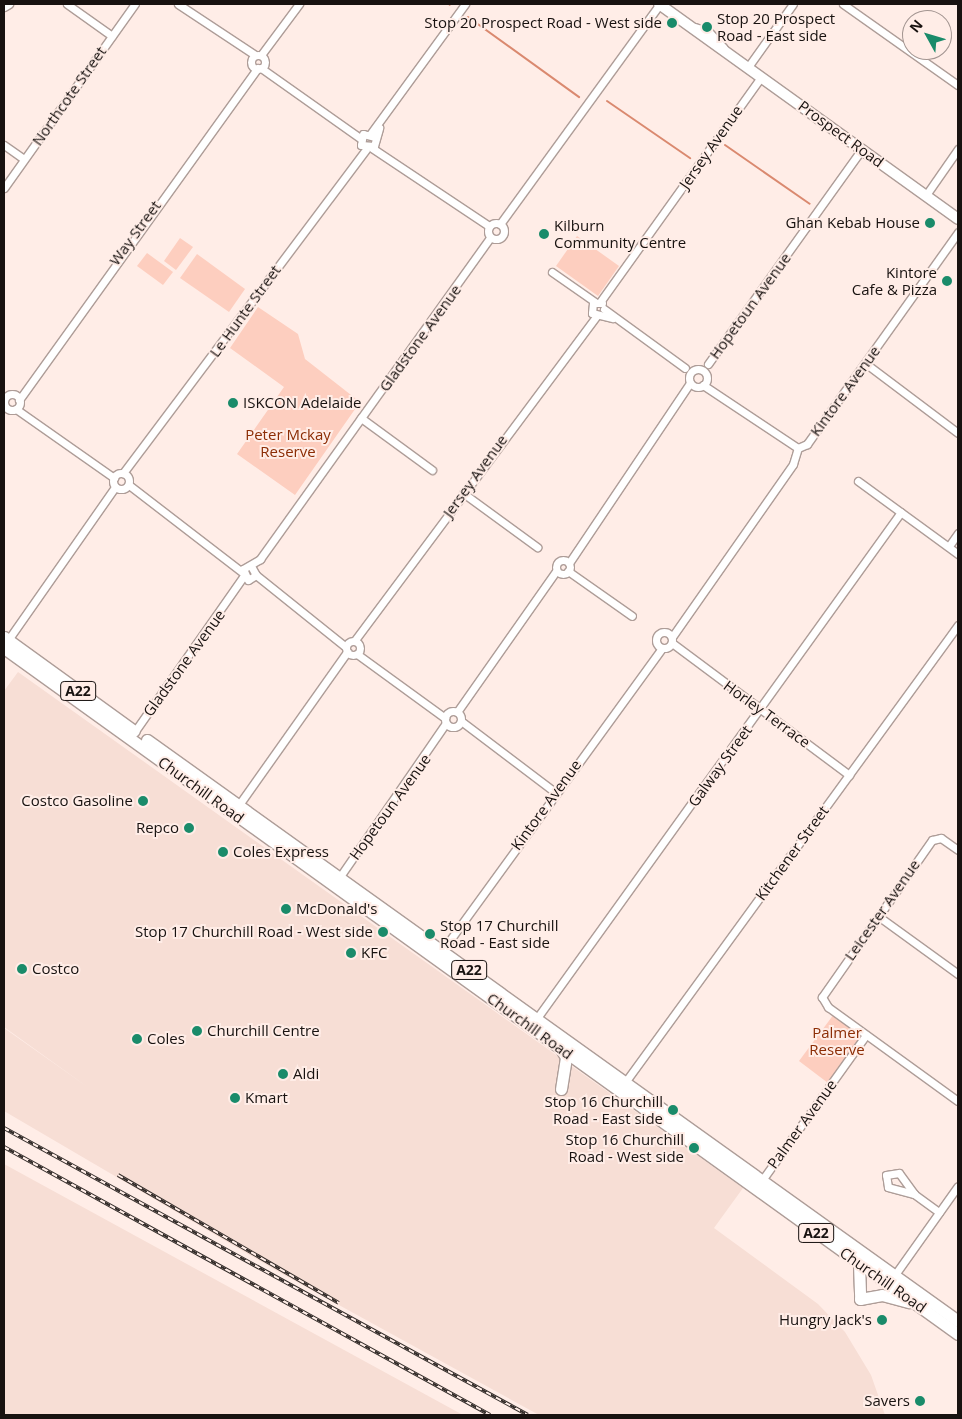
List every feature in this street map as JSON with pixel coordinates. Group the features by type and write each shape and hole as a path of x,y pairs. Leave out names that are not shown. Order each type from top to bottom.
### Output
{"main road":[{"name":"Prospect Road","path":"663,5 958,219"},
{"name":"Churchill Road","path":"5,642 22,650 133,735 561,1049 894,1276 958,1322"},
{"name":"Churchill Road","path":"5,642 40,674 238,806 626,1081 859,1264 958,1334"},
{"path":"22,650 40,674"},
{"path":"561,1049 566,1057 561,1088"},
{"path":"859,1264 860,1299 882,1295 915,1303"}],"street":[{"path":"4,7 9,4"},
{"path":"68,4 112,36"},
{"name":"Northcote Street","path":"4,188 135,4"},
{"path":"178,4 489,226 500,224 663,5"},
{"name":"Way Street","path":"4,417 10,402 26,386 299,4"},
{"name":"Le Hunte Street","path":"5,642 355,160 465,4"},
{"path":"748,67 793,4"},
{"path":"843,4 958,85"},
{"name":"Jersey Avenue","path":"238,806 587,324 608,291 761,77"},
{"path":"4,145 24,159"},
{"name":"Hopetoun Avenue","path":"698,378 862,149"},
{"path":"926,195 958,149"},
{"name":"Gladstone Avenue","path":"133,735 490,238 502,236 500,224"},
{"path":"489,226 490,238"},
{"name":"Kintore Avenue","path":"442,951 651,659 667,642 793,464 798,448 806,444 958,232"},
{"path":"552,272 598,308 798,448"},
{"path":"865,363 958,433"},
{"path":"632,616 568,571 559,572 556,563 566,561 573,553 698,378"},
{"path":"10,402 555,792"},
{"path":"361,418 432,470"},
{"path":"858,481 958,554"},
{"path":"463,493 537,547"},
{"name":"Galway Street","path":"538,1018 901,512"},
{"path":"949,546 958,533"},
{"path":"566,561 568,571"},
{"name":"Hopetoun Avenue","path":"339,878 559,572"},
{"name":"Kitchener Street","path":"626,1081 958,625"},
{"name":"Horley Terrace","path":"667,642 849,775"},
{"name":"Leicester Avenue","path":"866,1035 824,1004 826,990 932,840 942,839 958,850"},
{"path":"878,916 958,974"},
{"path":"866,1035 958,1101"},
{"name":"Palmer Avenue","path":"759,1184 866,1035"},
{"path":"894,1276 958,1188"},
{"path":"914,1194 939,1212"}],"shaded area":[{"path":"18,672 743,1188 714,1228 818,1304 845,1332 871,1375 885,1415 539,1415 277,1271 4,1111 4,1028 89,1088 4,1027 4,691"},
{"path":"4,1164 463,1415 4,1415"}],"green space":[{"path":"577,236 619,266 598,296 556,266"},
{"path":"180,238 193,247 176,270 164,261"},
{"path":"147,253 173,272 163,285 137,266"},
{"path":"197,254 245,289 229,312 180,278"},
{"name":"Peter Mckay Reserve","path":"258,307 298,334 305,359 360,402 295,495 237,454 284,387 230,348"},
{"name":"Palmer Reserve","path":"834,1014 864,1036 828,1083 799,1061"}],"waterway":[{"path":"468,17 579,97"},
{"path":"607,101 690,158"},
{"path":"725,145 810,204"}],"railway":[{"path":"4,1128 528,1415"},
{"path":"4,1147 490,1415"},
{"path":"118,1175 339,1303"}],"place":[{"name":"Stop 20 Prospect Road - West side","path":"672,23"},
{"name":"Stop 20 Prospect Road - East side","path":"707,27"},
{"name":"Ghan Kebab House","path":"930,223"},
{"name":"Kilburn Community Centre","path":"544,234"},
{"name":"Kintore Cafe & Pizza","path":"947,281"},
{"name":"ISKCON Adelaide","path":"233,403"},
{"name":"Costco Gasoline","path":"143,801"},
{"name":"Repco","path":"189,828"},
{"name":"Coles Express","path":"223,852"},
{"name":"McDonald's","path":"286,909"},
{"name":"Stop 17 Churchill Road - West side","path":"383,932"},
{"name":"Stop 17 Churchill Road - East side","path":"430,934"},
{"name":"KFC","path":"351,953"},
{"name":"Costco","path":"22,969"},
{"name":"Churchill Centre","path":"197,1031"},
{"name":"Coles","path":"137,1039"},
{"name":"Aldi","path":"283,1074"},
{"name":"Kmart","path":"235,1098"},
{"name":"Stop 16 Churchill Road - East side","path":"673,1110"},
{"name":"Stop 16 Churchill Road - West side","path":"694,1148"},
{"name":"Hungry Jack's","path":"882,1320"},
{"name":"Savers","path":"920,1401"}]}
